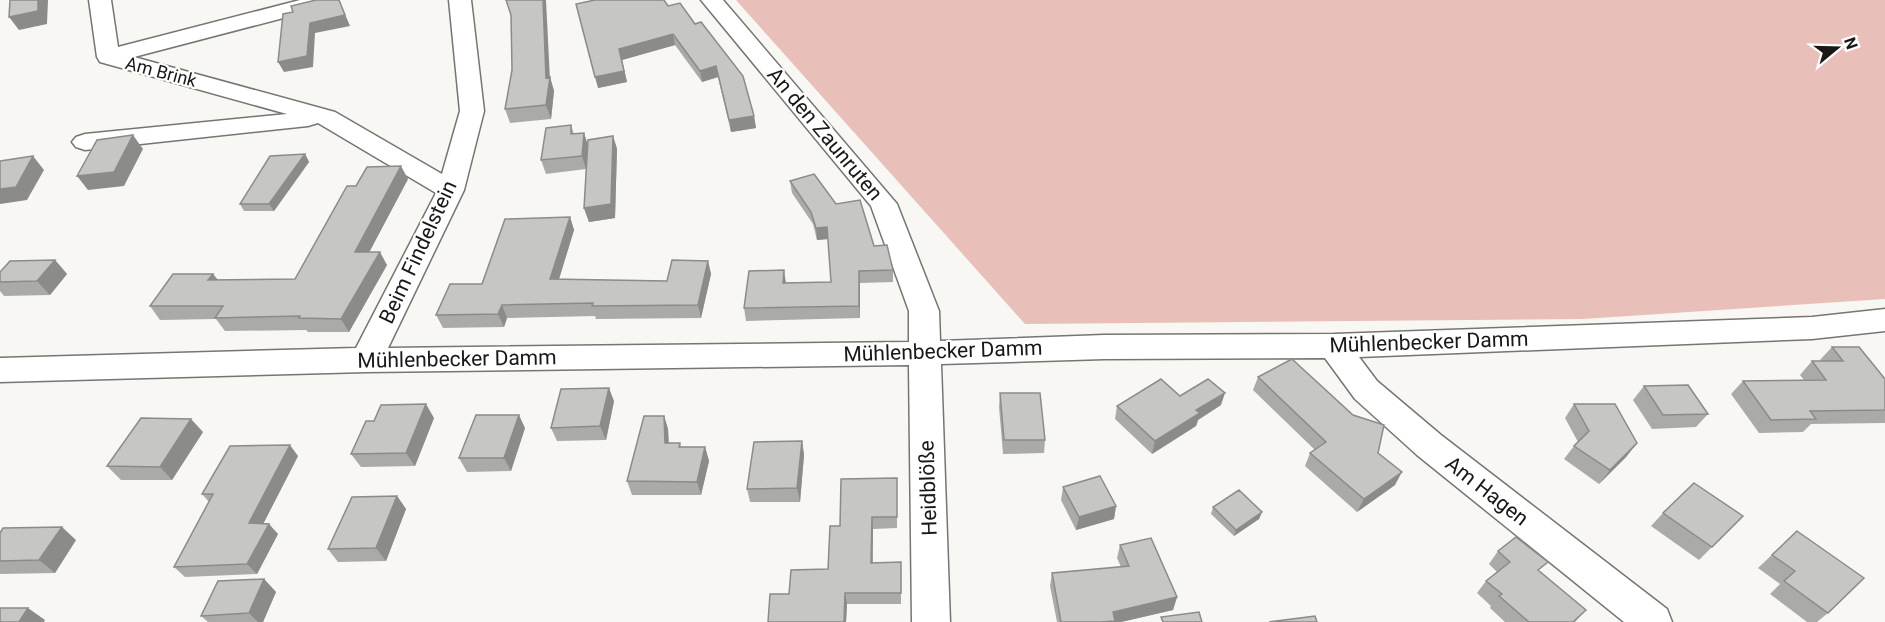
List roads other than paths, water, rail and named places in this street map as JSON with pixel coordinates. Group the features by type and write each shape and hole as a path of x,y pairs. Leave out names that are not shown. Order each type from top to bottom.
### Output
{"street":[{"path":"100,0 108,57"},
{"name":"Am Brink","path":"108,57 325,0"},
{"name":"Beim Findelstein","path":"366,360 451,190 472,111 460,0"},
{"name":"An den Zaunruten","path":"712,0 884,204 924,311 926,353"},
{"name":"Am Brink","path":"108,57 326,117 451,190"},
{"path":"85,142 326,117"},
{"name":"Mühlenbecker Damm","path":"0,370 366,360 926,353 1104,347 1334,346 1812,328 1885,320"},
{"name":"Am Hagen","path":"1334,346 1366,390 1420,437 1653,622"},
{"name":"Heidblöße","path":"926,353 932,622"}]}
